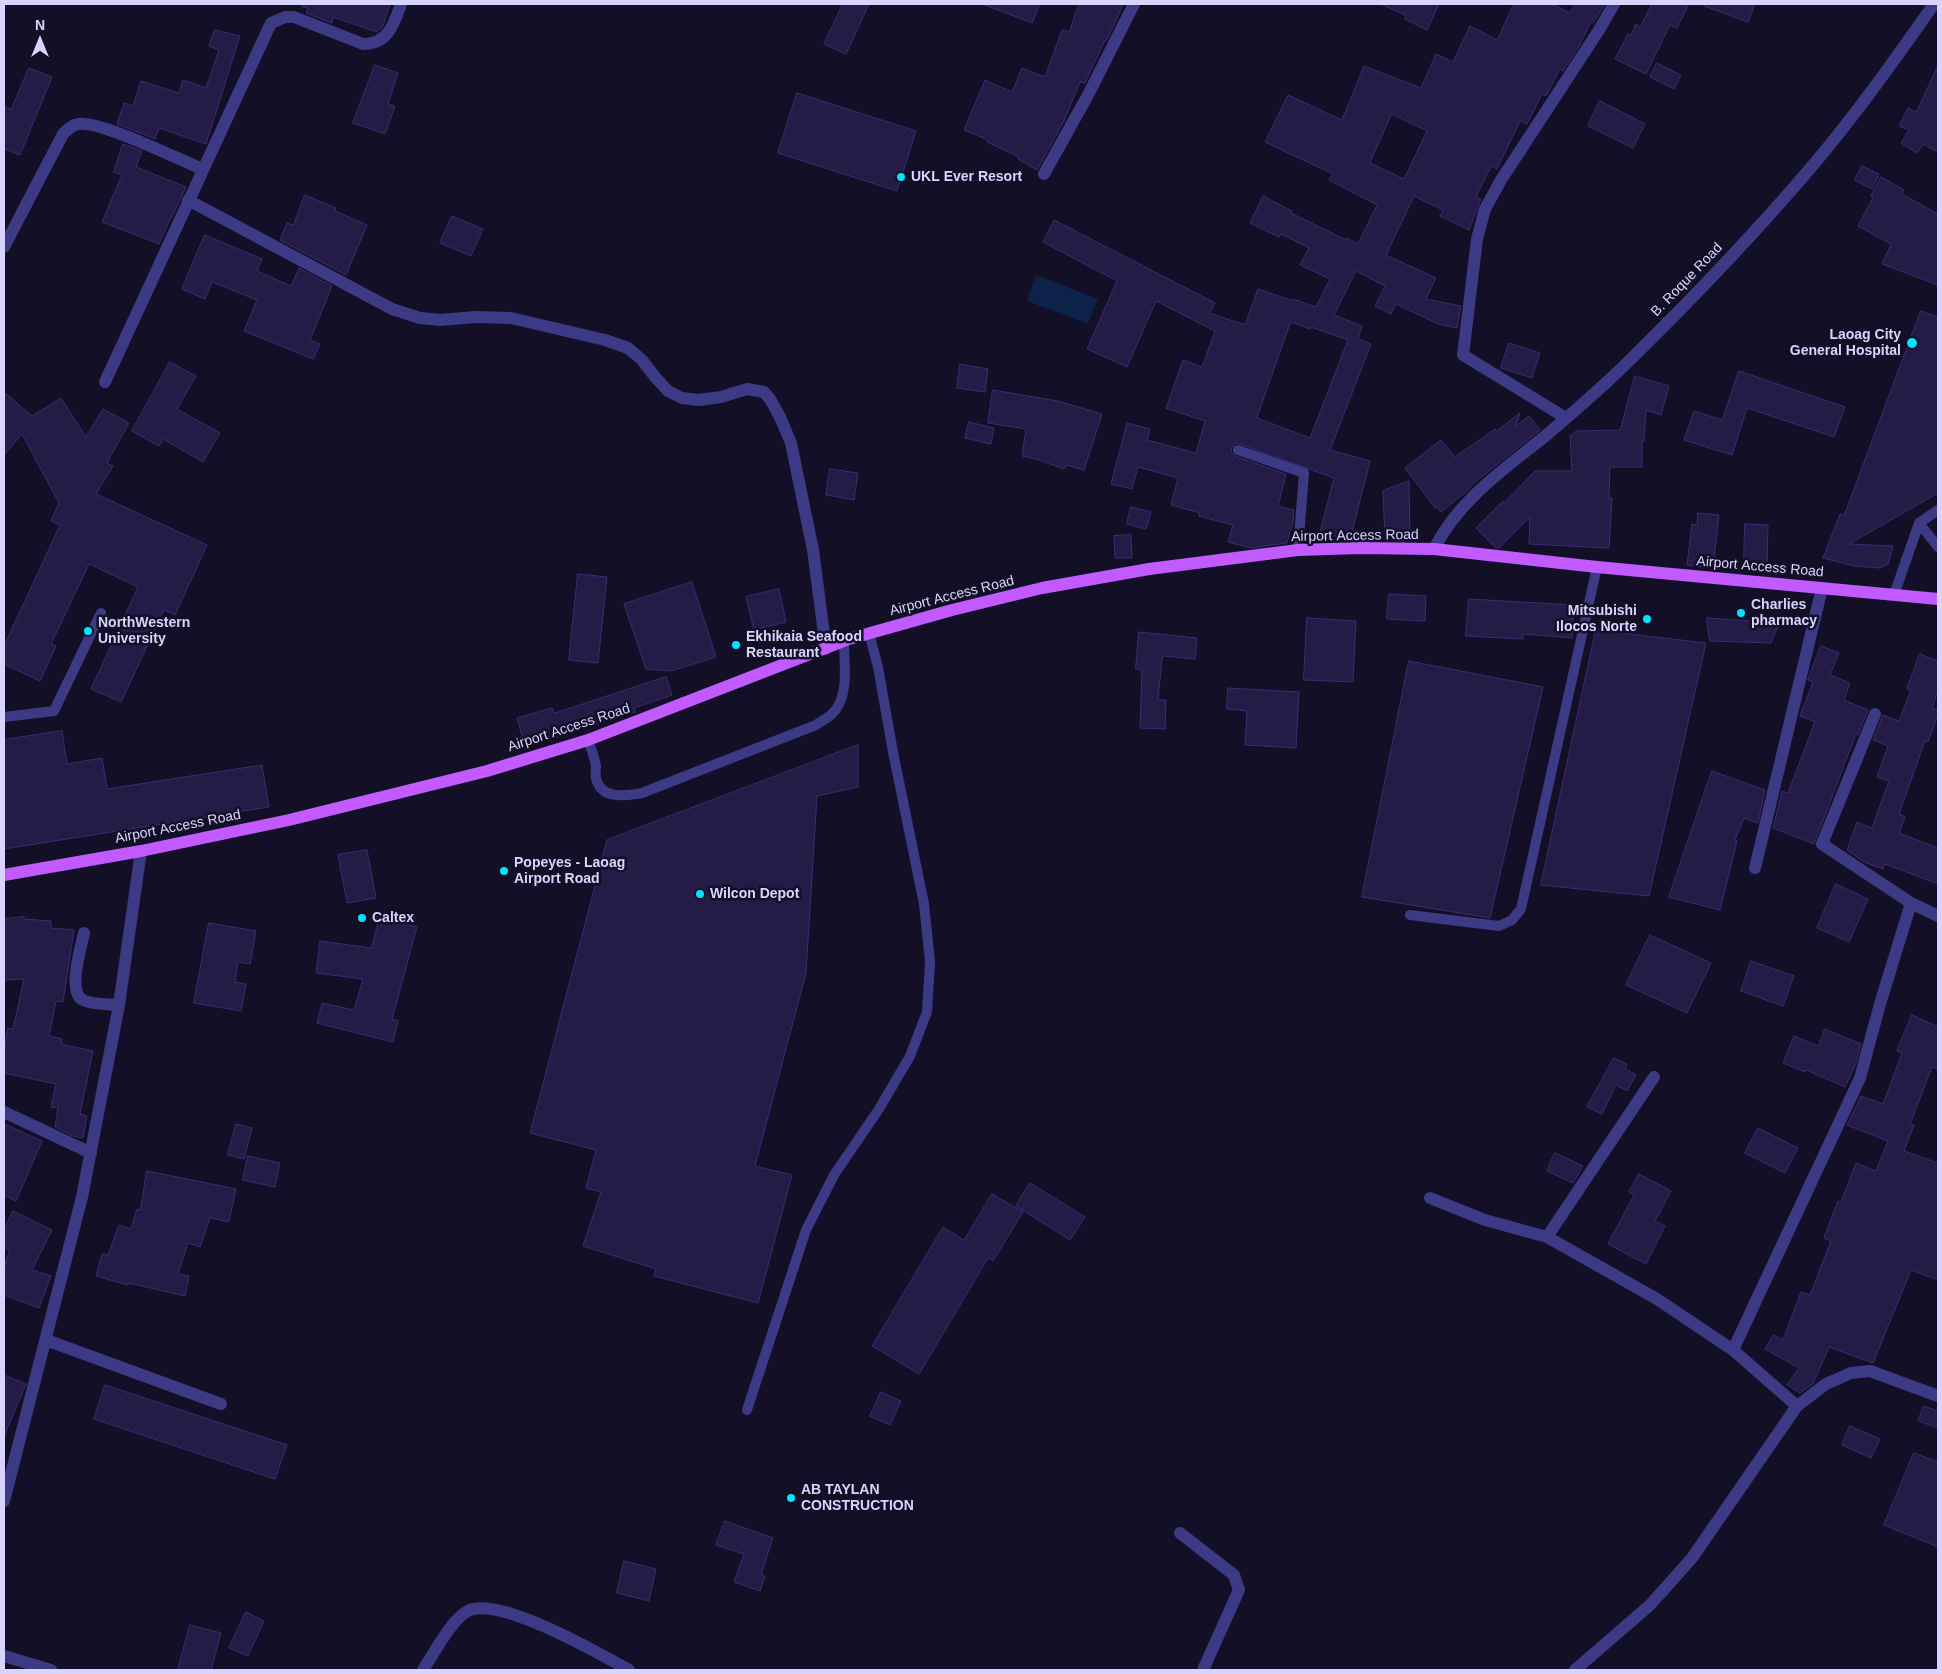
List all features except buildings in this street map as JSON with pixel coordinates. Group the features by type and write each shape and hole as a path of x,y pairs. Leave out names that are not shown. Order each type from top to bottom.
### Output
{"main road":[{"name":"Airport Access Road","path":"4,875 141,851 289,820 487,771 588,740 869,633 1042,588 1149,569 1298,550 1360,548 1434,550 1938,599"}],"street":[{"path":"105,382 270,23 285,17 294,17 363,44 371,44 381,40 390,31 401,4"},
{"path":"1044,174 1088,95 1134,4"},
{"path":"1566,418 1463,355 1473,268 1477,238 1485,209 1501,180 1594,38 1614,4"},
{"name":"B. Roque Road","path":"1434,550 1443,532 1459,511 1476,494 1590,398 1635,355 1749,238 1815,162 1874,88 1934,4"},
{"path":"4,247 63,134 71,127 79,124 102,127 202,169"},
{"path":"188,200 392,309 420,318 441,320 475,317 511,318 605,340 628,348 641,359 668,391 682,398 699,400 721,397 747,389 764,392 780,417 791,443 813,550 826,649"},
{"path":"1755,868 1822,588"},
{"path":"1875,714 1822,844 1911,903 1938,916"},
{"path":"4,1501 82,1197 119,1005 141,851"},
{"path":"1733,1350 1860,1078 1880,1004 1911,903"},
{"path":"84,933 75,979 77,994 82,1000 93,1003 119,1005"},
{"path":"1547,1237 1654,1076"},
{"path":"4,1112 91,1152"},
{"path":"1430,1198 1485,1220 1547,1237 1657,1300 1733,1350 1797,1406"},
{"path":"46,1340 221,1404"},
{"path":"1575,1670 1650,1605 1692,1558 1797,1406 1826,1384 1851,1373 1870,1371 1938,1396"},
{"path":"1180,1533 1234,1575 1239,1590 1203,1670"},
{"path":"423,1670 458,1618 469,1610 483,1609 503,1612 564,1634 629,1670"},
{"path":"4,1656 51,1670"}],"lane":[{"path":"1238,450 1304,473 1298,550"},
{"path":"1894,595 1919,523 1938,510"},
{"path":"1919,523 1938,547"},
{"path":"1410,915 1499,926 1512,920 1521,909 1597,567"},
{"path":"4,717 54,711 101,613"},
{"path":"747,1410 806,1230 834,1175 879,1109 910,1056 927,1012 930,962 924,904 878,667 869,633"},
{"path":"588,740 600,788 610,794 624,796 651,789 816,725 833,713 842,698 844,641"}],"water":[{"path":"1036,275 1098,299 1088,324 1027,301"}],"place":[{"name":"UKL Ever Resort","path":"901,177"},
{"name":"Laoag City General Hospital","path":"1912,343"},
{"name":"Charlies pharmacy","path":"1741,613"},
{"name":"Mitsubishi Ilocos Norte","path":"1647,619"},
{"name":"NorthWestern University","path":"88,631"},
{"name":"Ekhikaia Seafood Restaurant","path":"736,645"},
{"name":"Popeyes - Laoag Airport Road","path":"504,871"},
{"name":"Wilcon Depot","path":"700,894"},
{"name":"Caltex","path":"362,918"},
{"name":"AB TAYLAN CONSTRUCTION","path":"791,1498"}]}
